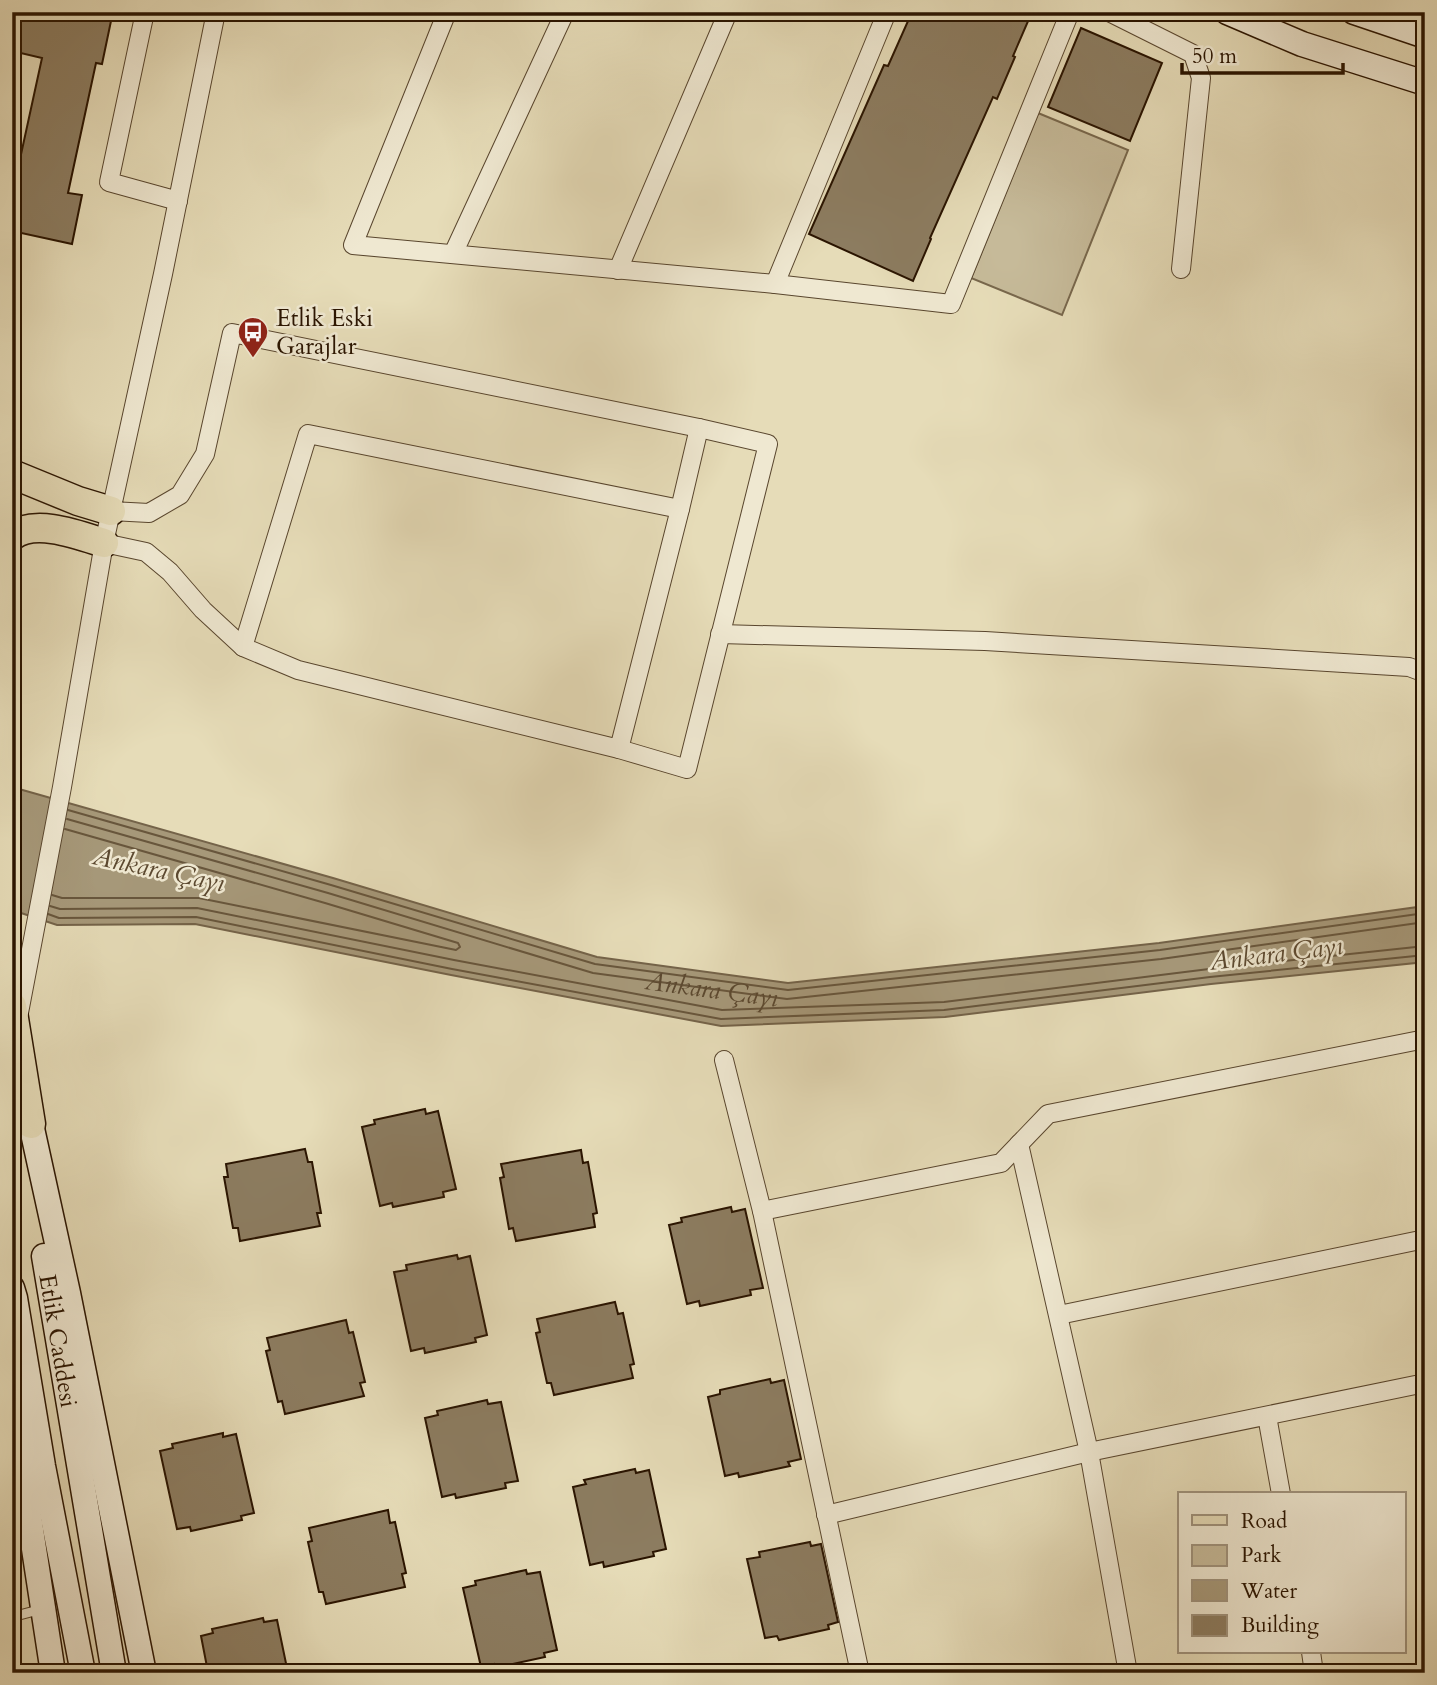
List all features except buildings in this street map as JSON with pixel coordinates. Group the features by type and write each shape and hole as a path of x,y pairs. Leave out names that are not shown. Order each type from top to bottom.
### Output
{"main road":[{"path":"1227,12 1302,44 1425,83"},
{"path":"1354,12 1425,36"},
{"path":"12,474 78,501 111,511"},
{"path":"12,537 18,532 39,528 64,531 104,542"},
{"name":"Etlik Caddesi","path":"14,1018 31,1124 38,1226 114,1673"},
{"path":"31,1124 68,1293 144,1673"},
{"name":"Etlik Caddesi","path":"12,1287 83,1673"},
{"path":"12,1405 53,1673"}],"street":[{"path":"145,12 109,183 178,201"},
{"path":"14,1018 62,787 104,542 216,12"},
{"path":"447,12 352,245 775,284 951,304 1070,12"},
{"path":"453,254 565,12"},
{"path":"618,270 728,12"},
{"path":"775,284 887,12"},
{"path":"1109,12 1193,54 1201,78 1181,269"},
{"path":"104,542 146,552 170,572 204,610 243,647 298,670 619,749 687,769 768,444 232,333 205,454 180,495 149,513 111,511"},
{"path":"619,749 698,428"},
{"path":"243,647 308,434 680,509"},
{"path":"720,634 985,641 1409,667 1425,673"},
{"path":"762,1211 1001,1163 1048,1114 1425,1039"},
{"path":"724,1060 762,1211 860,1673"},
{"path":"1019,1144 1089,1452 1128,1673"},
{"path":"1059,1315 1425,1239"},
{"path":"826,1515 1089,1452 1425,1383"},
{"path":"1267,1416 1281,1492"},
{"path":"1311,1654 1314,1673"}],"lane":[{"path":"12,1617 43,1608"}],"green space":[{"path":"1038,113 1128,150 1062,315 971,278"}],"water":[{"name":"Ankara Çayı","path":"12,787 333,878 597,957 788,983 1159,943 1425,906 1425,962 1211,984 945,1017 721,1026 195,924 57,925 12,910"}],"place":[{"name":"Etlik Eski Garajlar","path":"253,359"}]}
